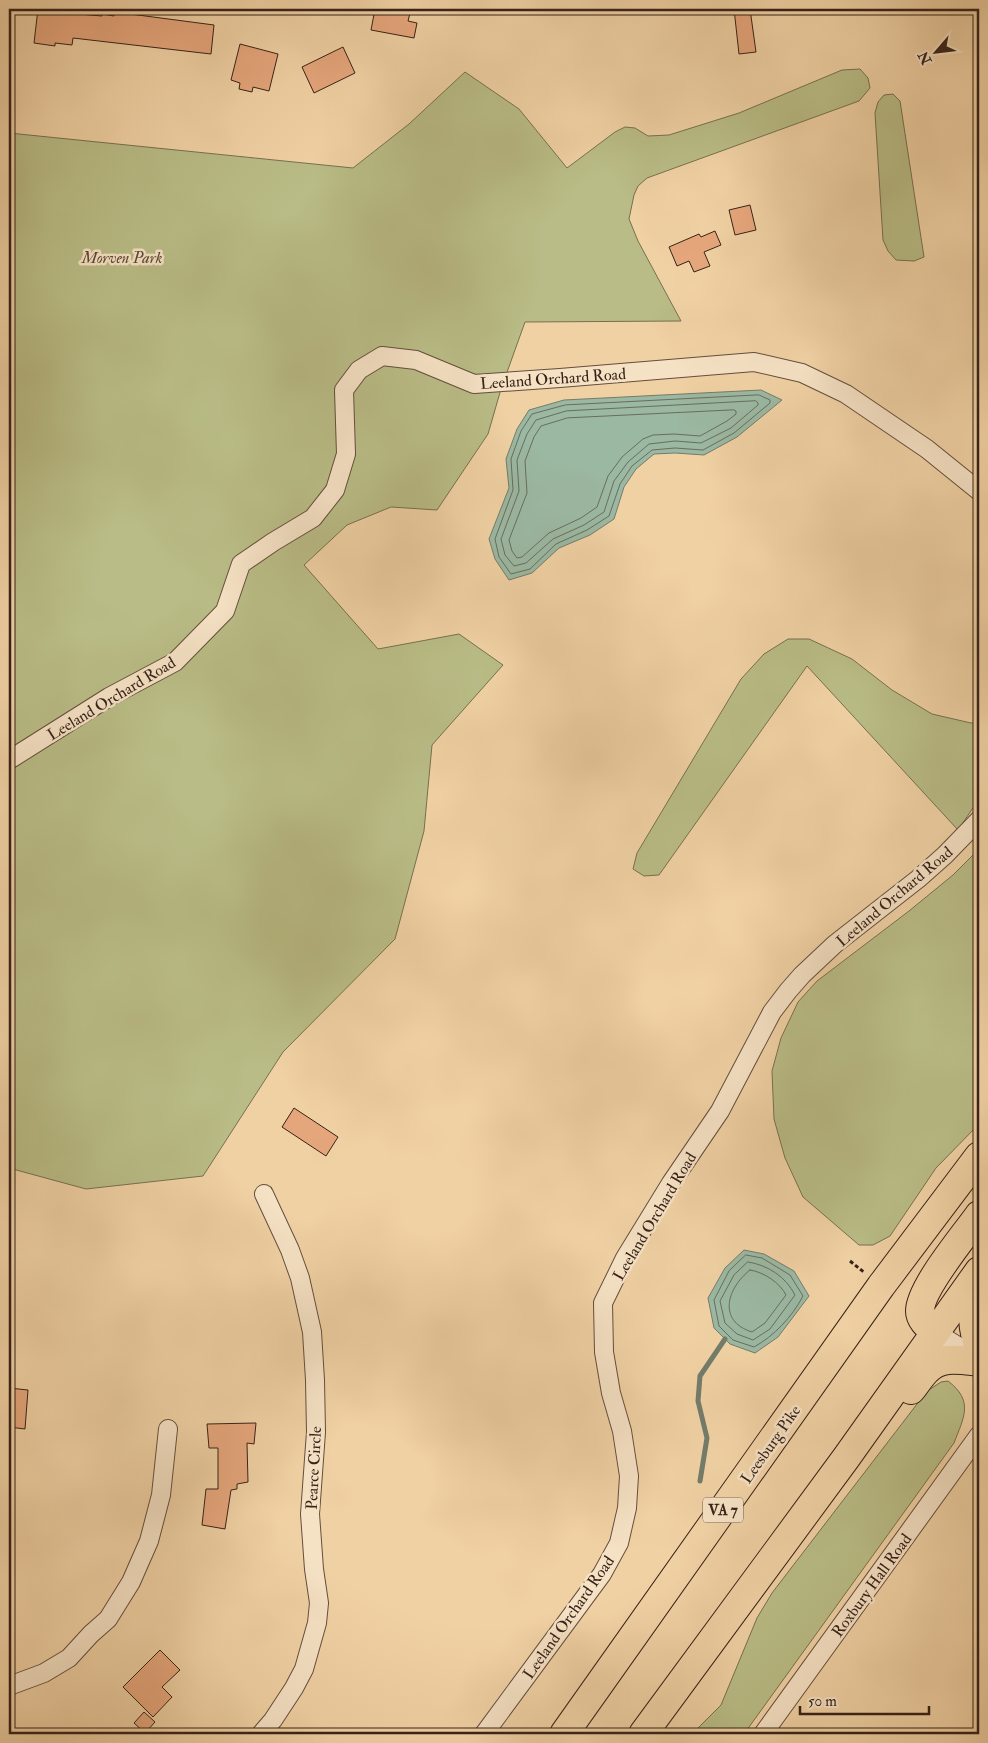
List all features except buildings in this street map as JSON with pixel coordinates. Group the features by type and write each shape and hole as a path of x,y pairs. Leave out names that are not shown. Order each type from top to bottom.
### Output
{"highway":[{"name":"Leesburg Pike","path":"564,1734 881,1286 979,1156"},
{"path":"935,1332 924,1322 920,1312 922,1299 933,1279 979,1215"},
{"path":"644,1734 846,1458 979,1271"},
{"path":"979,1296 973,1316 973,1329 979,1348"},
{"path":"846,1458 932,1366 952,1359 979,1361"}],"street":[{"name":"Leeland Orchard Road","path":"9,760 109,697 174,662 225,611 241,564 313,518 335,490 346,454 344,390 359,370 382,356 416,360 474,384 754,362 802,373 846,394 926,449 979,491"},
{"name":"Leeland Orchard Road","path":"484,1734 602,1574 619,1543 627,1508 629,1476 622,1431 611,1393 604,1352 603,1303 625,1258 671,1182 720,1111 772,1012 788,992 802,975 835,944 946,855 979,820"},
{"name":"Pearce Circle","path":"261,1734 274,1720 304,1669 317,1623 319,1603 314,1569 310,1514 316,1432 312,1332 300,1278 290,1250 264,1194"},
{"path":"935,1332 979,1361"},
{"path":"9,1686 44,1674 69,1658 108,1619 122,1597 131,1582 149,1541 161,1496 168,1429"},
{"name":"Roxbury Hall Road","path":"763,1734 979,1435"}],"green space":[{"name":"Morven Park","path":"860,69 868,78 870,88 859,101 647,178 638,186 629,219 638,241 681,321 525,322 501,389 488,434 437,510 391,507 347,525 304,565 378,649 459,634 503,665 432,745 424,831 395,939 283,1052 203,1176 86,1189 9,1168 9,133 353,168 409,124 465,72 519,109 567,168 615,132 625,127 635,128 648,136 669,135 739,113 842,70"},
{"path":"893,94 900,101 924,257 914,261 896,260 888,251 883,240 875,113 878,102 884,95"},
{"path":"788,639 809,639 852,659 892,690 932,714 971,723 979,723 979,799 958,830 807,666 659,875 644,876 633,869 637,853 741,679 764,654"},
{"path":"979,849 979,1124 936,1168 890,1236 873,1245 859,1245 803,1197 785,1158 774,1119 772,1071 781,1038 798,1002 817,981 909,911 953,875"},
{"path":"948,1381 956,1388 964,1403 961,1425 954,1443 744,1734 692,1734 721,1705 757,1618 772,1593 927,1391 941,1382"}],"water":[{"path":"761,390 782,400 737,437 704,455 654,454 636,469 624,487 614,519 590,535 559,548 532,573 509,580 495,559 489,539 509,488 506,459 517,429 529,410 564,400"},
{"path":"744,1250 764,1254 794,1271 809,1296 778,1337 755,1353 730,1344 714,1328 708,1298 725,1268"}],"waterway":[{"path":"700,1481 707,1438 698,1401 700,1376 725,1339"}]}
